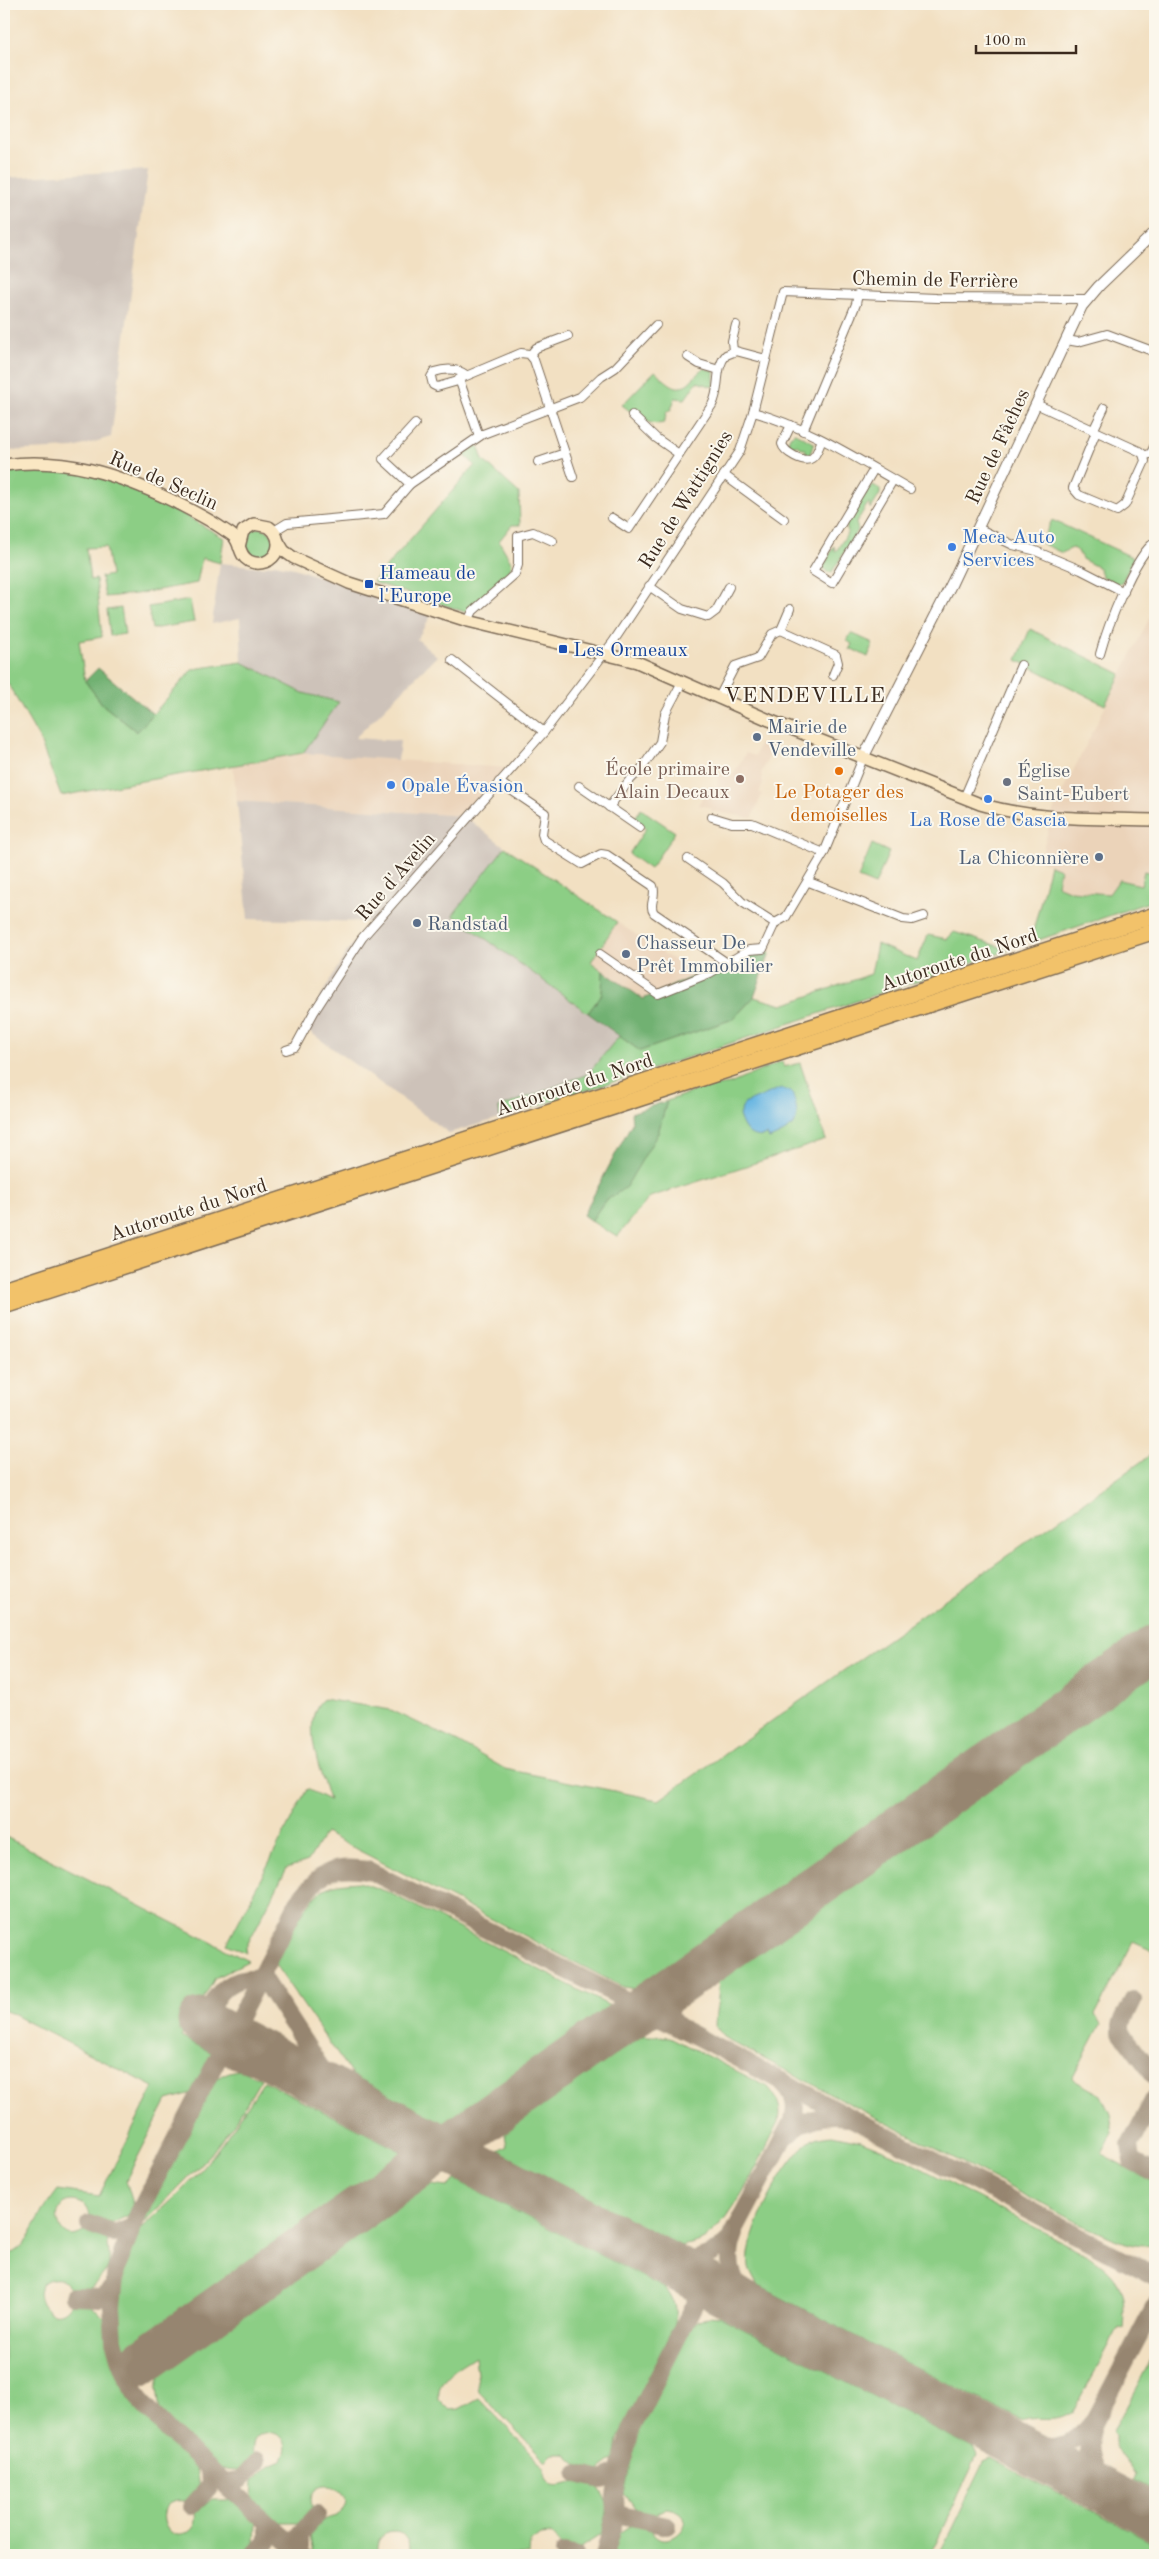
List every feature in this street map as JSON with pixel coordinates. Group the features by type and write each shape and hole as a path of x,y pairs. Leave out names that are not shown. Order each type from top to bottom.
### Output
{"highway":[{"name":"Autoroute du Nord","path":"4,1290 1155,915"},
{"name":"Autoroute du Nord","path":"4,1305 1155,931"}],"main road":[{"name":"Rue de Seclin","path":"4,460 44,457 79,460 116,470 155,486 229,525 248,527"},
{"name":"Rue de Seclin","path":"4,465 59,464 117,476 212,522 231,534 239,547"},
{"path":"316,569 280,559 259,563 250,561 243,556 239,547 240,537 248,527 260,524 276,536 289,555 316,569 363,588 468,621 643,664 718,698 863,758 964,798 1012,813 1039,817 1155,820"},
{"path":"268,561 276,553 276,536"}],"street":[{"name":"Rue de Fâches","path":"863,758 978,528 1087,299 1154,233"},
{"name":"Chemin de Ferrière","path":"783,292 936,298 1087,299"},
{"name":"Rue de Wattignies","path":"604,654 741,448 753,412 783,292"},
{"path":"803,431 856,304 858,294"},
{"path":"276,536 287,523 382,515 410,484 479,436 584,394 601,377 615,368 656,325"},
{"path":"733,351 732,342 736,325"},
{"path":"1066,340 1078,342 1107,334 1155,352"},
{"path":"531,354 536,348 568,336"},
{"path":"612,518 628,529 714,402 719,370 724,357 733,351 766,359"},
{"path":"466,374 443,370 434,372 431,377 433,385 437,387 458,381 466,374 521,354 531,354"},
{"path":"531,354 552,407 572,477"},
{"path":"688,357 699,364 719,370"},
{"path":"458,381 479,436"},
{"path":"1036,404 1139,451 1145,456"},
{"path":"1104,408 1073,482 1073,490 1079,495 1109,509 1120,510 1125,505 1144,464 1145,456"},
{"path":"753,412 790,425 822,440 910,489"},
{"path":"632,415 656,438 679,454"},
{"path":"410,484 383,459 415,424"},
{"path":"790,425 782,444 785,450 795,456 805,460 812,459 822,440"},
{"path":"1145,456 1151,454 1155,445"},
{"path":"538,462 565,453"},
{"path":"874,469 813,572 832,583 893,480"},
{"path":"724,475 784,519"},
{"path":"978,528 1013,545 1033,550 1081,570 1124,592"},
{"path":"468,621 473,611 515,574 518,566 518,536 533,532 553,541"},
{"path":"1100,654 1108,627 1124,592 1144,552 1155,542"},
{"path":"649,586 682,609 708,617 716,611 729,587"},
{"path":"718,698 736,666 758,658 772,634 781,630 790,609"},
{"path":"781,630 836,655 838,663 834,675"},
{"name":"Rue d'Avelin","path":"286,1050 295,1047 314,1012 362,938 544,732 604,654"},
{"path":"452,660 544,732"},
{"path":"964,798 1021,665"},
{"path":"609,807 628,781 642,768 658,744 665,714 682,682"},
{"path":"600,954 658,994 710,973 749,950 763,949 775,923 785,918 809,882 824,853 863,758"},
{"path":"499,782 545,813 542,834 544,840 582,864 601,854 607,855 653,886 655,893 651,907 654,913 727,963"},
{"path":"579,786 640,828"},
{"path":"712,817 732,823 752,822 824,853"},
{"path":"688,859 726,885 742,902 775,923"},
{"path":"809,882 902,919 912,920 924,916"}],"shaded area":[{"path":"148,170 111,437 74,448 4,451 4,178"},
{"path":"220,563 262,567 275,564 294,568 431,616 417,639 437,656 355,738 400,741 398,760 303,753 339,702 303,693 242,662 240,618 212,624"},
{"path":"1155,607 1155,874 1144,871 1141,885 1109,894 1071,891 1057,885 1060,869 1040,861 1053,811"},
{"name":"École primaire Alain Decaux","path":"759,744 774,747 761,773 763,784 759,793 762,794 752,818 711,811 711,808 699,805 704,792 710,785 713,787 717,786 718,776 722,772 732,776 746,753 755,756"},
{"path":"303,753 507,768 464,816 237,801 233,766"},
{"path":"237,801 464,816 505,847 453,915 619,1036 588,1074 499,1108 500,1118 449,1133 303,1027 346,953 369,922 248,919"},
{"path":"617,922 696,975 643,999 590,963"}],"green space":[{"path":"703,368 714,371 714,387 697,382 685,399 675,398 671,410 667,411 664,423 647,422 622,405 655,371 670,384 680,387 690,382"},
{"path":"795,433 814,443 810,454 805,456 801,454 806,452 806,450 796,445 788,448 787,444 790,436"},
{"path":"478,445 483,460 519,493 520,525 512,525 499,541 512,563 510,570 465,612 373,582 475,465 462,453"},
{"path":"40,469 87,474 126,485 224,538 220,563 202,558 197,583 136,594 105,597 101,577 111,575 106,547 86,548 90,580 96,579 102,637 79,641 85,681 103,705 137,732 193,669 242,662 303,693 339,702 303,753 61,796 39,738 4,677 4,470"},
{"path":"873,485 880,489 880,494 871,509 870,504 867,505 856,523 858,530 832,572 827,572 823,568 834,546 835,551 848,532 846,525 868,489"},
{"path":"1052,520 1134,558 1122,582 1117,584 1103,577 1099,568 1082,559 1078,551 1072,548 1062,553 1041,543"},
{"path":"259,528 270,532 274,543 270,554 259,558 248,554 244,543 248,532"},
{"path":"190,600 194,622 152,629 148,607"},
{"path":"121,608 125,634 110,636 107,610"},
{"path":"1030,629 1121,674 1105,705 1017,660"},
{"path":"851,633 873,643 868,657 852,649 849,650 852,644 847,641"},
{"path":"98,668 153,714 137,732 103,705 85,681"},
{"path":"641,809 675,832 650,869 629,854 646,828 634,819"},
{"path":"872,844 889,852 875,885 858,878"},
{"path":"505,847 617,922 591,962 603,971 602,994 588,1013 453,915"},
{"path":"1050,865 1060,869 1057,885 1071,891 1109,894 1119,880 1141,885 1144,871 1155,874 1155,900 1030,943"},
{"path":"954,932 1010,950 500,1118 499,1108 588,1074 619,1036 640,1051 733,1019 754,997 783,1005 871,974 877,944 917,961 928,935 947,939"},
{"path":"768,951 770,953 754,997 733,1019 640,1051 588,1013 602,994 603,971 643,999 696,975"},
{"path":"782,1061 784,1067 800,1063 826,1140 650,1197 617,1237 591,1221 604,1202 626,1186 658,1133 667,1101 706,1087 730,1084"},
{"path":"667,1101 658,1133 626,1187 604,1202 591,1221 583,1215 632,1123 631,1113"},
{"path":"1155,1452 1155,1628 647,1986 635,1989 623,1987 325,1833 308,1861 287,1868 245,1949 246,1953 227,1944 307,1789 329,1800 314,1748 313,1734 313,1720 316,1708 323,1699 391,1710 458,1742 505,1769 659,1800"},
{"path":"1155,1666 1155,1952 1133,1942 1095,2015 1101,2024 1072,2079 1101,2095 1110,2114 1113,2132 1102,2154 1155,2183 1155,2244 1138,2246 1128,2244 1082,2225 726,2039 715,2026 721,1969"},
{"path":"4,1836 248,1961 215,1978 181,2037 212,2053 192,2093 167,2100 126,2180 134,2207 127,2216 110,2224 90,2216 86,2207 78,2202 67,2202 61,2206 58,2222 62,2230 68,2235 76,2235 87,2229 107,2237 109,2261 102,2277 89,2289 71,2289 61,2279 48,2280 41,2286 39,2294 47,2310 55,2313 63,2311 72,2302 90,2303 106,2320 108,2345 118,2378 133,2405 196,2468 199,2489 185,2501 174,2502 167,2506 164,2513 164,2521 168,2529 173,2534 181,2535 190,2531 196,2523 196,2513 212,2499 232,2499 256,2521 255,2543 244,2555 173,2555 169,2552 164,2555 4,2555 4,2259 24,2245 44,2209 58,2190 99,2196 154,2087 4,2010"},
{"path":"359,1882 388,1892 614,2008 447,2125 352,2075 276,1966 283,1948 310,1902 324,1889 341,1884"},
{"path":"630,2035 670,2037 768,2087 778,2103 780,2111 779,2122 738,2200 718,2227 701,2241 681,2246 498,2151 507,2146 503,2123"},
{"path":"241,2070 261,2079 237,2119 210,2155 141,2224 213,2082 226,2073"},
{"path":"264,2081 406,2154 127,2352 124,2350 117,2306 119,2276 122,2261 128,2248 137,2232 183,2189 215,2152"},
{"path":"832,2135 861,2141 900,2157 1086,2254 1113,2276 1118,2284 1123,2302 1123,2328 1119,2327 1074,2410 1060,2417 1035,2418 1021,2421 757,2285 750,2272 749,2254 753,2237 769,2198 791,2162 803,2148 815,2138"},
{"path":"456,2180 666,2289 673,2301 675,2323 618,2439 615,2459 599,2471 577,2465 565,2454 554,2454 546,2461 479,2392 475,2356 449,2374 441,2385 439,2400 449,2410 459,2409 479,2398 544,2467 548,2483 560,2485 582,2481 593,2483 601,2491 608,2506 602,2534 580,2548 562,2546 551,2534 540,2535 531,2542 530,2555 478,2555 469,2553 462,2555 409,2555 410,2545 406,2537 400,2533 393,2532 380,2538 377,2545 378,2555 313,2555 310,2533 325,2520 336,2516 342,2511 346,2502 344,2494 330,2486 321,2486 315,2490 311,2498 313,2510 301,2523 277,2523 252,2499 253,2481 268,2466 282,2460 286,2449 284,2441 279,2435 263,2433 256,2438 253,2445 254,2457 241,2470 220,2469 160,2412 157,2388 162,2364 421,2184 448,2187"},
{"path":"708,2316 720,2317 973,2448 977,2456 930,2555 612,2555 616,2535 631,2525 651,2529 657,2537 665,2539 673,2537 680,2532 684,2525 684,2518 679,2512 667,2508 654,2515 636,2510 624,2494 635,2444 644,2418 691,2328 697,2321"},
{"path":"1155,2352 1155,2491 1134,2480 1136,2474 1115,2447 1115,2435 1112,2433"},
{"path":"991,2459 1155,2543 1155,2555 939,2555 984,2462"}],"water":[{"path":"781,1088 792,1093 797,1110 795,1122 786,1131 769,1139 767,1135 752,1135 745,1129 739,1115 744,1104"}],"taxiway":[{"path":"303,2555 170,2433 142,2403 126,2376 119,2358 114,2340 112,2306 116,2270 139,2212 298,1902 313,1884 327,1873 335,1870 344,1868 368,1870 642,2008 1155,2276"},
{"path":"273,2058 257,2064 241,2062 228,2055 218,2044 211,2030 210,2014 215,1999 231,1983 244,1978 263,1979 336,2091"},
{"path":"680,2028 673,2022 670,2016 668,2003 673,1991 683,1979"},
{"path":"1133,2000 1121,2025 1121,2032 1155,2076"},
{"path":"657,2258 677,2262 696,2260 714,2253 730,2240 793,2121 794,2100 790,2091 783,2083"},
{"path":"1155,2097 1130,2145 1132,2161 1155,2173"},
{"path":"787,2136 799,2126 814,2119 830,2116 846,2117"},
{"path":"89,2224 115,2234 132,2227"},
{"path":"735,2234 730,2257 734,2278 745,2296 762,2312"},
{"path":"604,2555 616,2514 615,2496 619,2473 632,2428 705,2283"},
{"path":"73,2296 101,2297 113,2288"},
{"path":"1127,2502 1108,2487 1095,2468 1089,2447 1090,2436 1093,2423 1155,2305"},
{"path":"1017,2444 1038,2448 1058,2446 1076,2438 1092,2423"},
{"path":"223,2482 241,2480 258,2461"},
{"path":"192,2506 210,2486 209,2468"},
{"path":"577,2474 602,2480 619,2473"},
{"path":"616,2514 667,2525"},
{"path":"300,2553 300,2534 317,2515"},
{"path":"255,2555 268,2541 268,2524"},
{"path":"563,2553 574,2555"}],"runway":[{"path":"138,2365 1155,1647"},
{"path":"200,2021 1155,2517"}],"place":[{"name":"Meca Auto Services","path":"952,547"},
{"name":"Hameau de l'Europe","path":"369,584"},
{"name":"Les Ormeaux","path":"563,649"},
{"name":"Mairie de Vendeville","path":"757,737"},
{"name":"Le Potager des demoiselles","path":"839,771"},
{"name":"École primaire Alain Decaux","path":"740,779"},
{"name":"Église Saint-Eubert","path":"1007,782"},
{"name":"Opale Évasion","path":"391,785"},
{"name":"La Rose de Cascia","path":"988,799"},
{"name":"La Chiconnière","path":"1099,857"},
{"name":"Randstad","path":"417,923"},
{"name":"Chasseur De Prêt Immobilier","path":"626,954"}],"district":[{"name":"VENDEVILLE","path":"805,694"}]}
